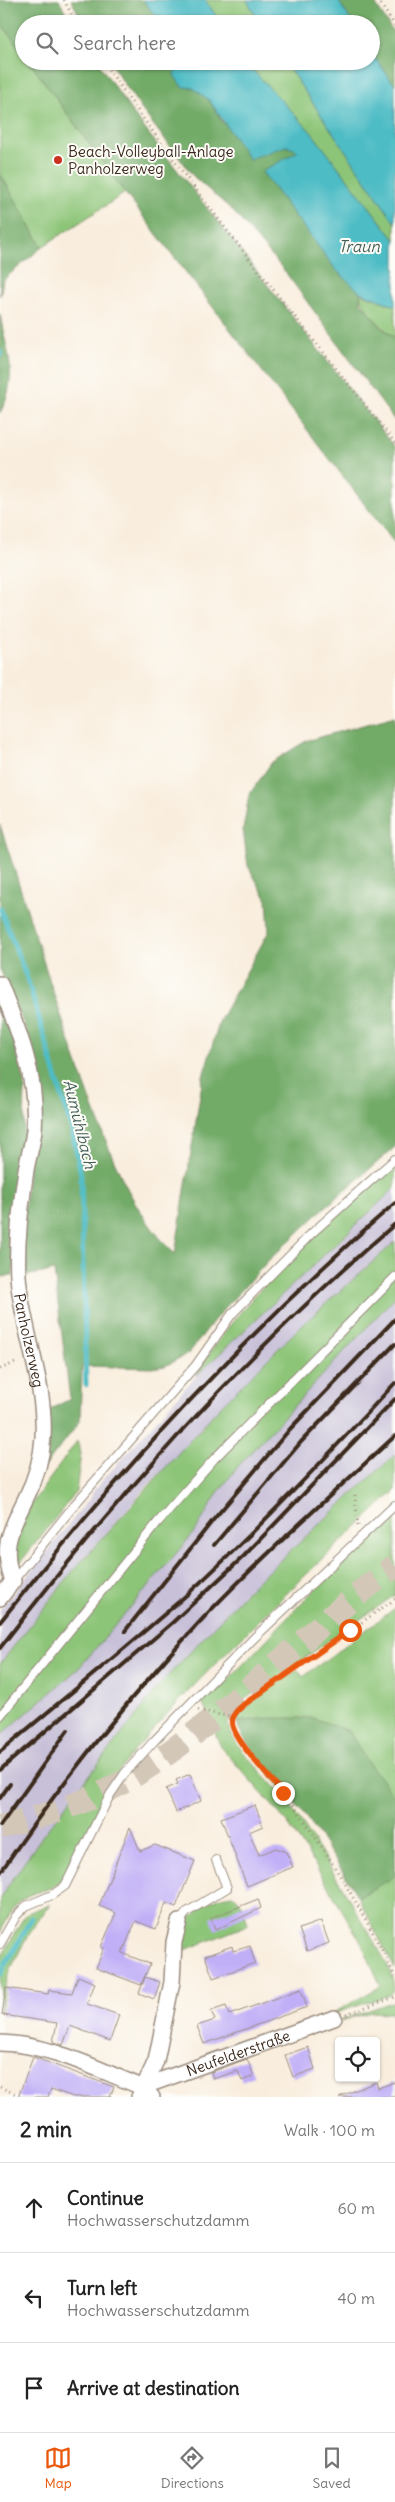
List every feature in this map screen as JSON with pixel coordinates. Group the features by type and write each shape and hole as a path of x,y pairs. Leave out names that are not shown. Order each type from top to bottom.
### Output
{"street":[{"name":"Panholzerweg","path":"0,984 20,1033 33,1080 34,1130 26,1169 18,1236 18,1276 41,1403 43,1437 33,1483 11,1523 4,1542 4,1563 13,1581"},
{"path":"0,1598 13,1581"},
{"path":"0,2043 20,2044 50,2050 145,2094 156,2060 166,2018 178,1922"},
{"name":"Neufelderstraße","path":"145,2094 334,2018"}],"lane":[{"path":"13,1581 76,1503 196,1365 232,1314 312,1233 395,1159"},
{"path":"0,1716 99,1592 170,1508 214,1459 395,1276"},
{"path":"0,1944 16,1916 26,1906 52,1895 65,1886 115,1788 125,1773 187,1704 350,1545 395,1505"},
{"path":"178,1922 187,1912 227,1888 216,1860"}],"path":[{"path":"64,0 73,15"},
{"path":"378,0 395,26"},
{"path":"109,70 138,112 224,226 395,443"},
{"path":"0,1369 15,1363"},
{"path":"355,1495 358,1524"},
{"path":"395,1599 252,1698 234,1716 232,1723 236,1735 283,1793 339,1872 395,1977"},
{"path":"187,1704 207,1713 234,1716"},
{"path":"334,2018 395,1997"},
{"path":"0,2087 16,2094"}],"shaded area":[{"path":"395,1188 395,1242 371,1263 149,1484 72,1572 0,1664 0,1610 91,1497 94,1490 196,1376"},
{"path":"395,1297 395,1455 250,1588 164,1680 43,1835 0,1898 0,1736 16,1722 217,1494 240,1464"}],"green space":[{"path":"0,0 59,0 67,15 15,15 15,42 0,22"},
{"path":"71,0 143,0 155,15 79,15"},
{"path":"205,0 247,0 255,15 216,15"},
{"path":"338,0 373,0 395,35 395,85 380,65 380,15 347,15"},
{"path":"0,22 15,42 15,70 36,70 125,193 42,247 0,173"},
{"path":"36,70 103,70 134,115 395,447 395,544 125,193"},
{"path":"115,70 183,70 193,88 209,100 223,123 299,151 262,172 336,270 360,292 361,303 382,328 395,338 395,421 283,269 232,210 194,177 142,110"},
{"path":"252,70 290,70 395,223 395,240 311,132"},
{"path":"0,173 42,247 3,280 0,296"},
{"path":"360,293 395,306 395,338 369,312"},
{"path":"0,314 10,363 10,375 6,399 0,413"},
{"path":"395,716 395,1147 321,1211 268,1261 215,1319 189,1353 165,1366 152,1368 82,1366 80,1421 41,1472 47,1411 70,1399 54,1271 24,1276 22,1235 37,1078 26,1030 0,969 0,825 65,1029 105,1139 134,1201 146,1220 175,1254 203,1076 220,1020 269,931 267,900 248,866 243,830 249,795 272,762 306,741"},
{"path":"0,1007 13,1038 25,1083 24,1130 19,1167 13,1276 0,1277"},
{"path":"395,1166 395,1188 196,1376 215,1345 261,1289 313,1238"},
{"path":"395,1242 395,1297 240,1464 217,1494 196,1530 79,1668 0,1736 0,1664 72,1572 218,1409 301,1326"},
{"path":"77,1441 81,1453 76,1492 19,1564 12,1556 20,1520"},
{"path":"395,1455 395,1491 242,1637 164,1717 112,1781 78,1852 62,1878 53,1887 32,1894 19,1902 0,1933 0,1898 43,1835 164,1680 250,1588"},
{"path":"395,1515 395,1595 241,1702 228,1720 232,1736 237,1744 278,1790 302,1823 346,1892 391,1973 394,1989 389,1995 330,2015 381,1986 361,1942 313,1861 286,1821 221,1747 202,1701 230,1678 311,1593"},
{"path":"395,1608 395,1969 358,1897 370,1891 258,1719 237,1722 246,1707 263,1693 298,1670 303,1677"},
{"path":"269,1718 313,1718 349,1731 366,1760 395,1797 395,1875 392,1878 358,1897 308,1820 247,1743 237,1722"},
{"path":"233,1895 245,1912 248,1925 180,1952 180,1941 183,1931 194,1913 212,1901"},
{"path":"50,1904 25,1942 11,1969 2,1998 0,2013 0,1960 23,1918 30,1912"},
{"path":"395,2001 395,2021 392,2013 371,2012 326,2025"}],"water":[{"path":"143,0 205,0 216,15 155,15"},
{"path":"247,0 338,0 347,15 255,15"},
{"name":"Traun","path":"380,65 395,85 395,223 290,70 380,70"},
{"name":"Traun","path":"175,70 252,70 311,132 395,240 395,306 360,292 336,270 262,172 298,151 286,146 249,159 209,100 193,88 182,87 174,75"}],"building":[{"path":"190,1774 201,1801 176,1812 166,1789 178,1784 176,1780"},
{"path":"255,1805 263,1826 249,1832 259,1855 276,1848 286,1852 293,1867 247,1886 221,1818"},
{"path":"130,1827 140,1851 155,1845 195,1861 176,1907 166,1903 156,1929 136,1921 122,1953 150,1964 141,1985 96,1968 104,1948 101,1947 116,1913 99,1906"},
{"path":"258,1899 261,1908 215,1930 211,1918"},
{"path":"321,1921 329,1943 307,1951 299,1929"},
{"path":"232,1946 233,1951 250,1946 255,1963 213,1978 205,1956"},
{"path":"78,1976 95,1983 87,2004 119,2015 110,2041 70,2026 63,2045 53,2042 57,2023 2,2015 6,1988 48,1994 49,1990 72,1993"},
{"path":"145,1977 160,1982 154,1999 139,1993"},
{"path":"301,1989 307,2007 204,2044 197,2026 215,2020 211,2011 226,2006 229,2015"},
{"path":"308,2047 315,2069 293,2077 285,2055"},
{"path":"33,2057 114,2087 110,2097 73,2097 51,2089 48,2097 18,2097"},
{"path":"247,2059 254,2076 242,2081 238,2071 213,2079 211,2072"},
{"path":"376,2082 378,2088 395,2082 395,2097 339,2097"}],"waterway":[{"name":"Aumühlbach","path":"0,908 28,981 72,1131 81,1175 86,1385"},
{"name":"Aumühlbach","path":"0,1975 32,1918"}],"tunnel":[{"path":"0,1827 80,1803 125,1781 161,1758 229,1705 361,1592 395,1566"}],"railway":[{"path":"0,1622 91,1511 187,1403 288,1300 395,1203"},
{"path":"0,1648 91,1535 187,1426 288,1322 395,1224"},
{"path":"125,1631 214,1519 290,1429 395,1319"},
{"path":"214,1545 301,1442 395,1344"},
{"path":"0,1752 120,1652 218,1566 270,1515 395,1383"},
{"path":"0,1770 172,1623 244,1556 395,1399"},
{"path":"0,1873 98,1739 179,1644 254,1567 395,1436"},
{"path":"0,1826 68,1730"},
{"path":"0,1798 10,1784"}],"place":[{"name":"Beach-Volleyball-Anlage Panholzerweg","path":"58,160"}],"route":[{"path":"283,1793 239,1740 232,1726 232,1720 238,1709 350,1630"}]}
